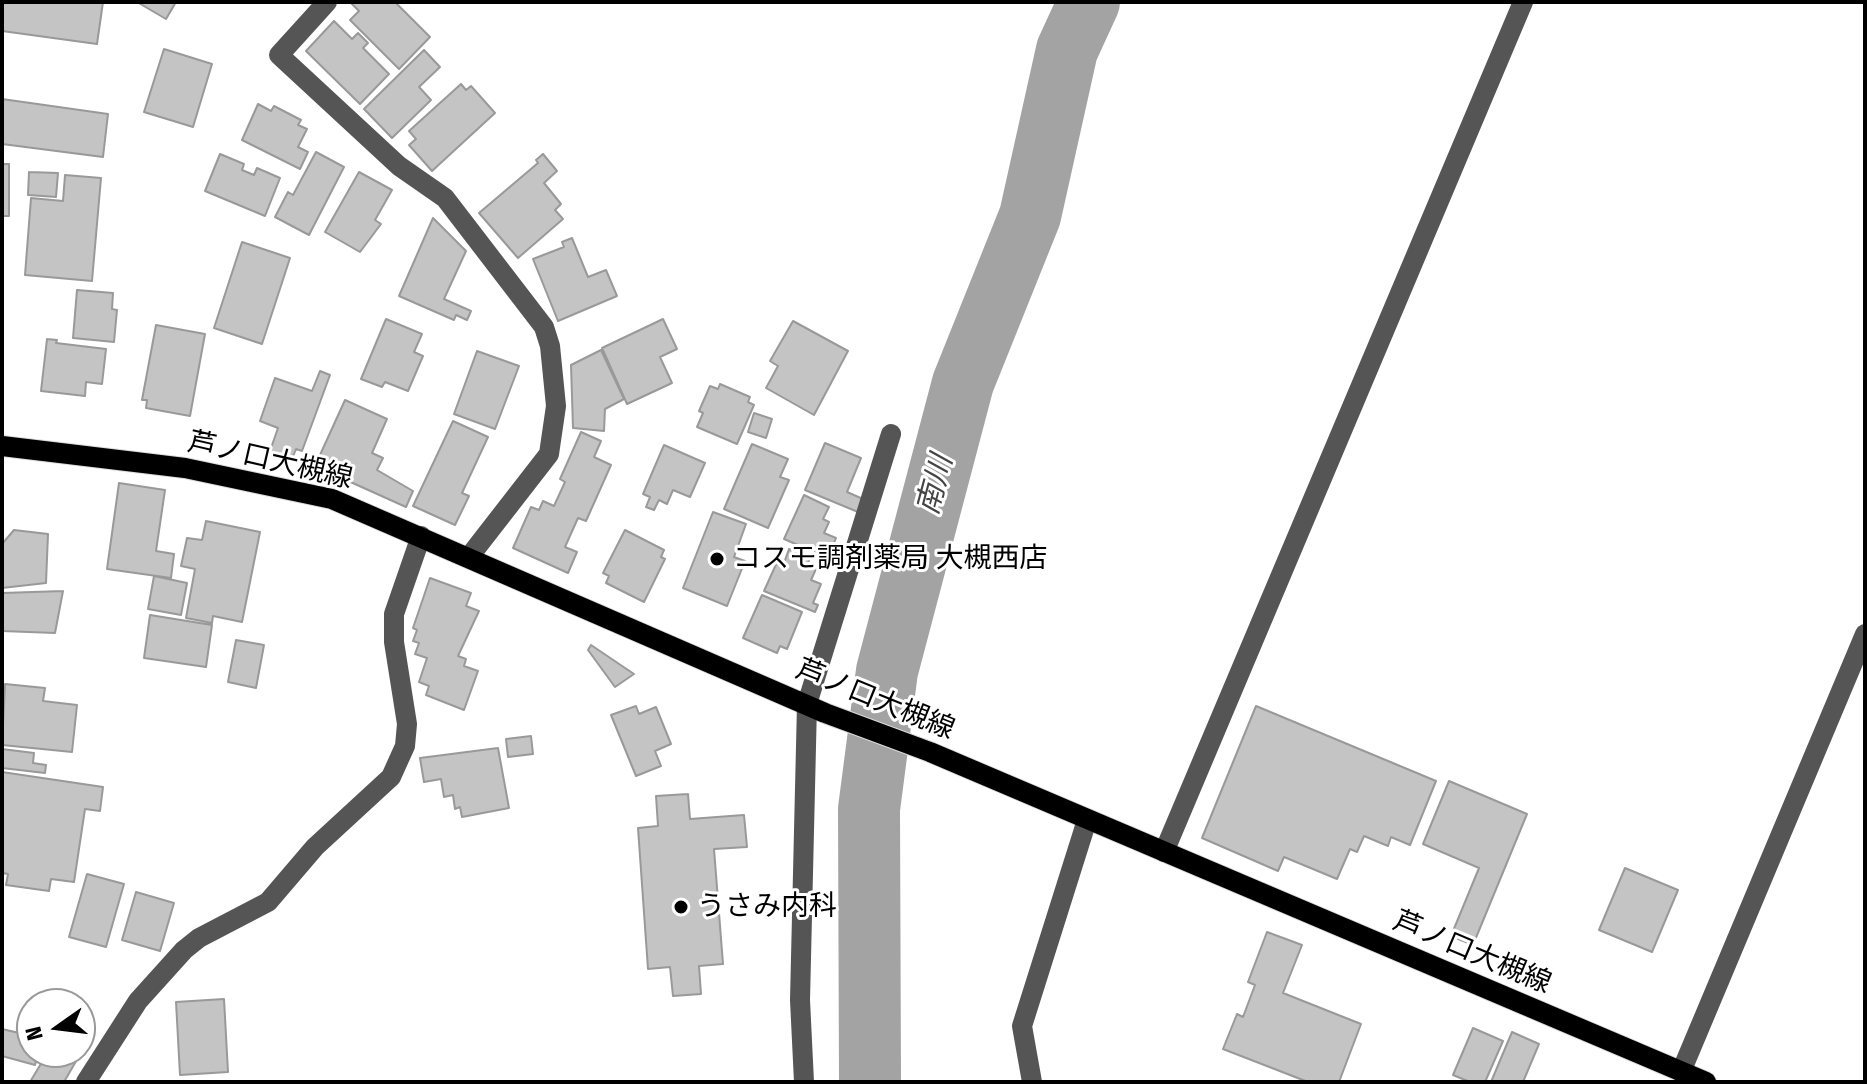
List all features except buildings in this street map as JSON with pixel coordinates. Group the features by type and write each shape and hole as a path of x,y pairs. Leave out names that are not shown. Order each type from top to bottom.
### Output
{"main road":[{"name":"芦ノ口大槻線","path":"2,446 185,468 332,499 816,708 930,752 1706,1082"}],"street":[{"path":"327,2 279,55 399,166 445,198 544,327 550,346 556,406 549,454 469,557"},
{"path":"1164,852 1523,2"},
{"path":"804,1082 800,1000 816,708 891,434"},
{"path":"86,1082 138,1001 184,950 199,938 268,902 315,847 391,777 405,746 407,724 394,614 421,536"},
{"path":"1681,1072 1865,634"},
{"path":"1032,1082 1022,1026 1087,820"}],"waterway":[{"name":"南川","path":"870,1082 869,809 887,671 963,383 1030,216 1067,50 1089,2"}],"place":[{"name":"コスモ調剤薬局 大槻西店","path":"717,559"},
{"name":"うさみ内科","path":"681,907"}]}
